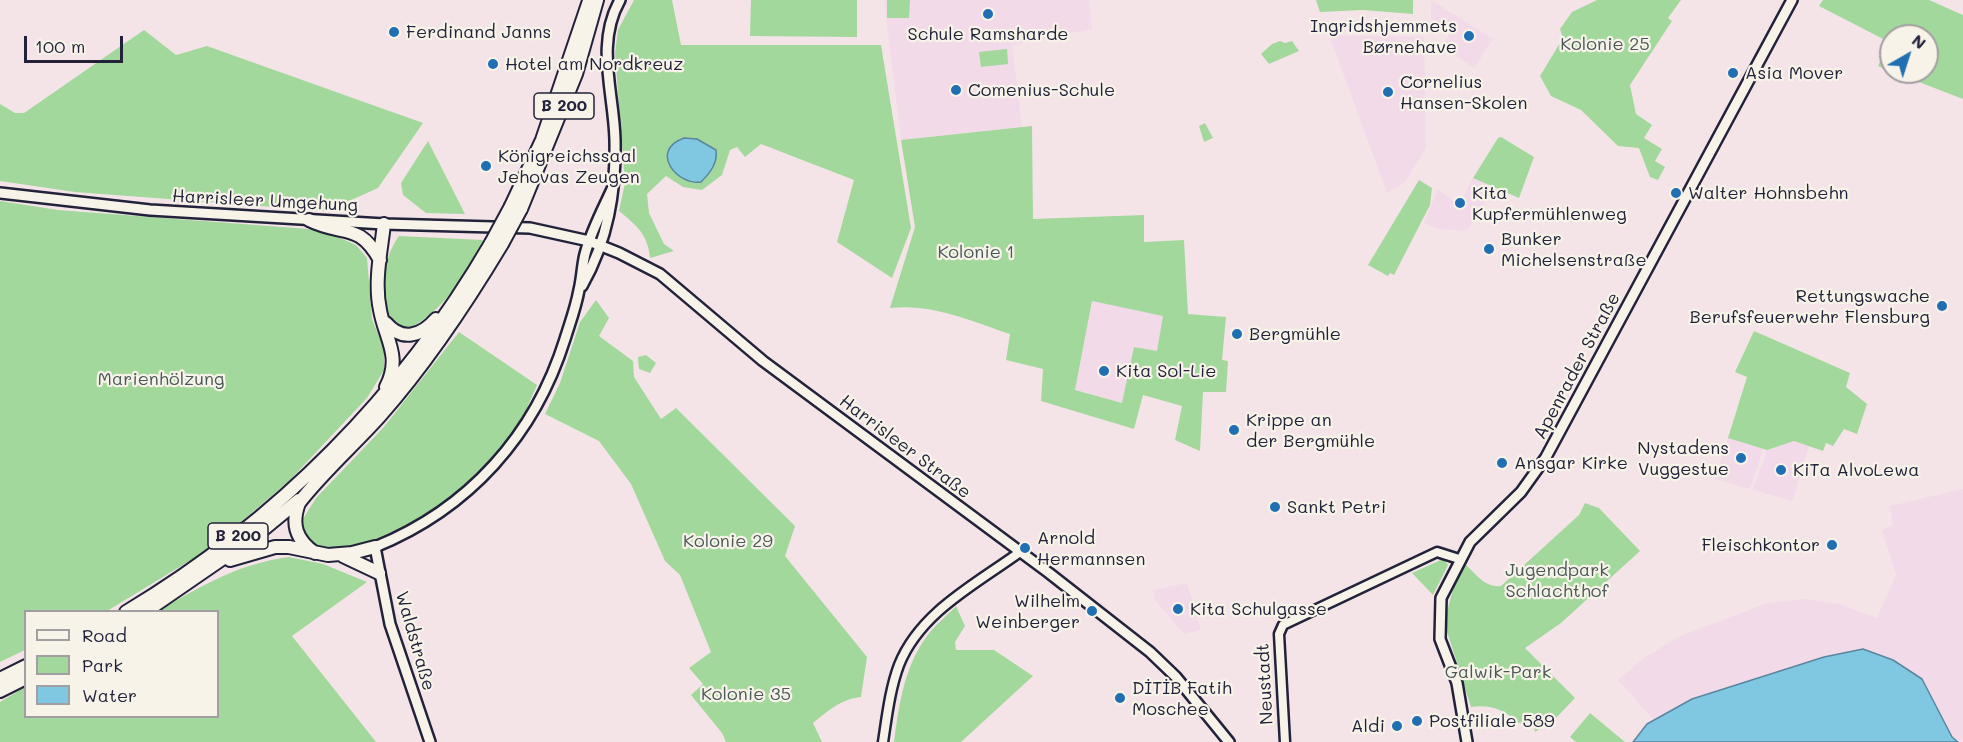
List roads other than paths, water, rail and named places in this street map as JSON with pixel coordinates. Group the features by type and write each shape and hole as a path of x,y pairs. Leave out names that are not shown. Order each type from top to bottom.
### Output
{"highway":[{"name":"B 200","path":"516,208 542,140 589,0"},
{"name":"B 200","path":"148,610 217,564 306,494 381,416 413,376 463,307 516,208 576,74 597,0"},
{"path":"309,220 326,229 360,234 370,243 380,260"},
{"path":"373,408 388,384 394,365 380,309 380,260 384,224"},
{"name":"B 200","path":"129,610 212,556 248,529 310,475 373,408 412,361 497,243"},
{"path":"383,320 393,331 410,335 424,331 459,295"},
{"path":"306,494 295,514 295,526 305,546 315,553"},
{"path":"217,564 275,547 342,555 375,547"},
{"path":"342,555 379,573"},
{"path":"0,679 24,667"},
{"path":"0,691 24,679"}],"main road":[{"path":"580,290 602,246 613,187 615,139 606,65 611,19 620,0"},
{"name":"Apenrader Straße","path":"1467,742 1457,683 1440,639 1438,625 1441,598 1459,559 1486,523 1521,492 1546,457 1792,0"},
{"path":"375,547 414,529 458,500 496,465 518,438 544,391 565,340 580,290 589,241 613,187"},
{"name":"Harrisleer Umgehung","path":"0,193 150,210 384,224 530,228"},
{"name":"Harrisleer Straße","path":"530,228 589,241 660,274 763,361 1020,552 1164,664 1229,742"},
{"name":"Waldstraße","path":"375,547 390,624 430,742"}],"street":[{"path":"883,742 894,680 915,635 937,612 1020,552"},
{"name":"Neustadt","path":"1285,742 1279,634 1283,626 1437,552 1459,559"}],"water":[{"path":"684,138 697,139 716,150 713,168 701,182 684,179 670,166 667,159 668,151 673,144"},
{"path":"1863,649 1893,660 1922,679 1952,737 1958,742 1633,742 1647,724 1692,699 1824,657"}],"place":[{"name":"Schule Ramsharde","path":"988,14"},
{"name":"Ferdinand Janns","path":"394,32"},
{"name":"Ingridshjemmets Børnehave","path":"1469,36"},
{"name":"Hotel am Nordkreuz","path":"493,64"},
{"name":"Asia Mover","path":"1733,73"},
{"name":"Comenius-Schule","path":"956,90"},
{"name":"Cornelius Hansen-Skolen","path":"1388,92"},
{"name":"Königreichssaal Jehovas Zeugen","path":"486,166"},
{"name":"Walter Hohnsbehn","path":"1676,193"},
{"name":"Kita Kupfermühlenweg","path":"1460,203"},
{"name":"Bunker Michelsenstraße","path":"1489,249"},
{"name":"Rettungswache Berufsfeuerwehr Flensburg","path":"1942,306"},
{"name":"Bergmühle","path":"1237,334"},
{"name":"Kita Sol-Lie","path":"1104,371"},
{"name":"Krippe an der Bergmühle","path":"1234,430"},
{"name":"Nystadens Vuggestue","path":"1741,458"},
{"name":"Ansgar Kirke","path":"1502,463"},
{"name":"KiTa AlvoLewa","path":"1781,470"},
{"name":"Sankt Petri","path":"1275,507"},
{"name":"Fleischkontor","path":"1832,545"},
{"name":"Arnold Hermannsen","path":"1025,548"},
{"name":"Kita Schulgasse","path":"1178,609"},
{"name":"Wilhelm Weinberger","path":"1092,611"},
{"name":"DİTİB Fatih Moschee","path":"1120,698"},
{"name":"Postfiliale 589","path":"1417,721"},
{"name":"Aldi","path":"1397,726"}],"park label":[{"name":"Kolonie 25","path":"1605,44"},
{"name":"Kolonie 1","path":"976,252"},
{"name":"Marienhölzung","path":"161,379"},
{"name":"Kolonie 29","path":"728,541"},
{"name":"Jugendpark Schlachthof","path":"1557,580"},
{"name":"Galwik-Park","path":"1498,672"},
{"name":"Kolonie 35","path":"746,694"}]}
